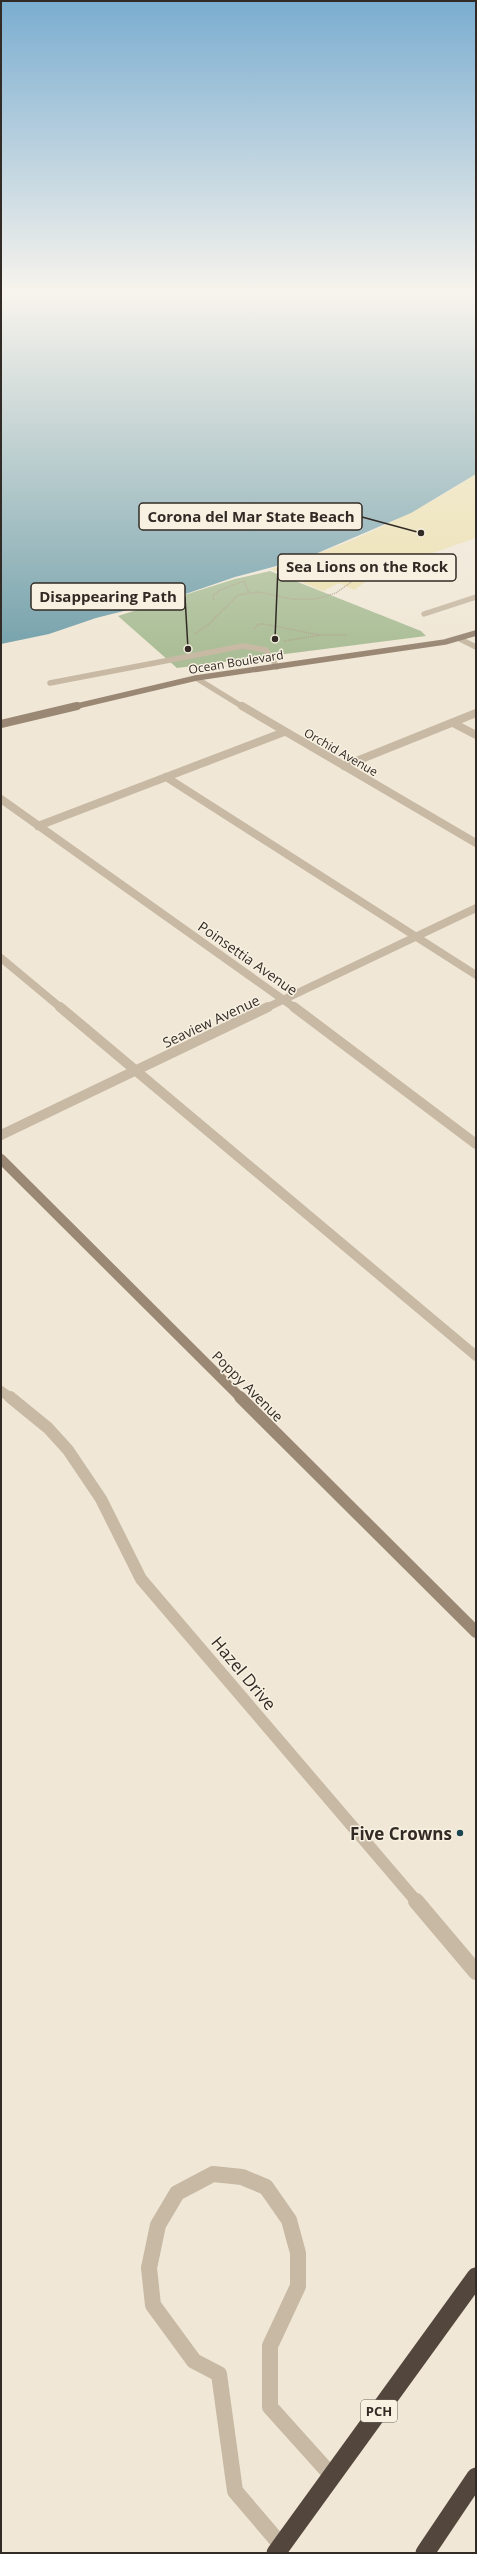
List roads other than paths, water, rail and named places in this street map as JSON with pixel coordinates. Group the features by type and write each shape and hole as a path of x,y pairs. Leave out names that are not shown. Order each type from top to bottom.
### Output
{"highway":[{"name":"PCH","path":"279,2549 476,2277"},
{"path":"425,2553 476,2477"}],"street":[{"path":"424,614 476,597"},
{"name":"Ocean Boulevard","path":"1,724 196,678 460,639 476,633"},
{"path":"460,639 476,647"},
{"path":"50,683 243,646 266,650 277,667"},
{"name":"Orchid Avenue","path":"196,678 284,732 476,843"},
{"path":"344,766 476,713"},
{"path":"453,723 476,735"},
{"path":"38,826 284,732"},
{"path":"166,777 476,975"},
{"name":"Poinsettia Avenue","path":"2,801 284,1000 476,1144"},
{"name":"Seaview Avenue","path":"1,1135 476,908"},
{"path":"1,958 476,1356"},
{"name":"Poppy Avenue","path":"1,1159 476,1632"},
{"name":"Hazel Drive","path":"1,1391 19,1402 76,1457 116,1521 141,1579 476,1972"},
{"path":"279,2549 235,2491 219,2374 194,2361 153,2305 149,2268 158,2225 177,2193 213,2174 242,2177 266,2187 289,2220 298,2253 298,2286 270,2346 270,2407 332,2476"}],"water":[{"path":"1,413 476,413 476,474 411,513 306,558 235,577 171,599 96,618 49,634 1,644"}],"place":[{"name":"Corona del Mar State Beach","path":"421,533"},
{"name":"Sea Lions on the Rock","path":"275,639"},
{"name":"Disappearing Path","path":"188,649"},
{"name":"Five Crowns","path":"460,1833"}]}
